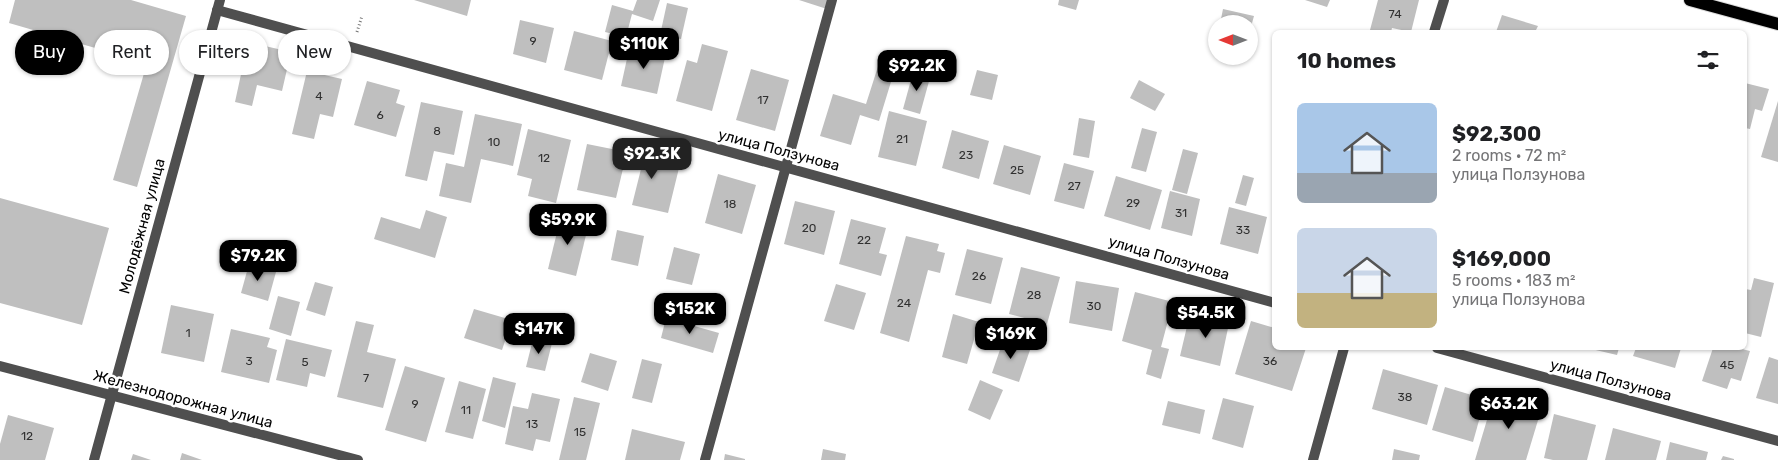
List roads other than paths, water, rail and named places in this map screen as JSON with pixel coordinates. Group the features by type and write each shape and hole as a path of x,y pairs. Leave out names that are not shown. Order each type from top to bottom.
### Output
{"main road":[{"path":"1690,0 1778,24"}],"street":[{"path":"705,460 832,0"},
{"path":"1435,30 1444,0"},
{"name":"улица Ползунова","path":"219,5 786,167 1272,302"},
{"name":"Молодёжная улица","path":"94,460 219,5"},
{"path":"1314,460 1343,350"},
{"name":"улица Ползунова","path":"1444,350 1778,441"},
{"name":"Железнодорожная улица","path":"0,366 358,460"}]}
